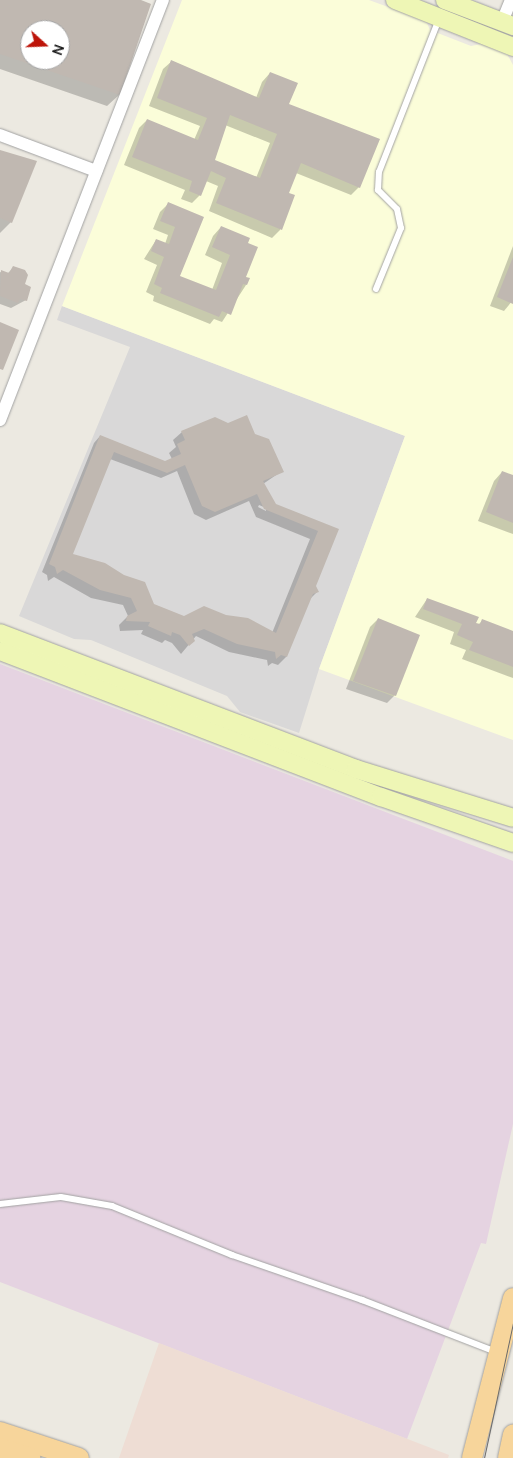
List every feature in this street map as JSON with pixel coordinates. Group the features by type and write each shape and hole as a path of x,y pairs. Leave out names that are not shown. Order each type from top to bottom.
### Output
{"main road":[{"path":"472,1458 497,1353 513,1298"},
{"path":"0,1432 79,1458"},
{"path":"510,1457 513,1435"},
{"path":"0,1448 30,1458"}],"street":[{"path":"0,420 6,388 96,171 163,0"},
{"path":"395,0 513,47"},
{"path":"445,0 508,24 511,0"},
{"path":"0,135 96,171"},
{"path":"0,633 197,718"},
{"path":"0,651 197,718 305,759 513,843"},
{"path":"305,759 513,818"}],"lane":[{"path":"376,289 401,228 397,208 378,190 378,177 439,18"},
{"path":"0,1204 61,1197 120,1208 232,1255 362,1300 497,1353"}],"shaded area":[{"path":"182,0 369,0 426,21 430,30 471,46 481,44 507,54 513,65 513,740 319,669 405,436 62,306"},
{"path":"62,306 405,436 319,669 299,733 240,712 227,696 91,640 74,639 19,616 130,347 57,320"},
{"path":"0,664 513,861 513,1124 486,1244 481,1243 407,1439 0,1282"},
{"path":"159,1343 449,1455 448,1458 119,1458"}],"building":[{"path":"0,0 141,0 151,4 120,95 47,70 70,70 70,20 20,20 20,61 0,54"},
{"path":"171,60 259,98 270,72 298,83 289,104 380,139 360,188 301,163 289,193 295,195 282,230 216,203 226,178 211,171 201,196 189,191 192,181 132,157 147,119 198,140 207,118 157,98","holes":["230,115 277,134 260,178 215,160"]},
{"path":"0,150 37,161 12,223 0,218"},
{"path":"168,202 204,217 180,276 216,290 230,255 212,247 221,226 250,238 248,243 258,247 246,277 250,278 247,285 243,284 231,315 222,311 219,317 160,293 162,288 154,284 164,257 151,251 156,239 169,244 175,227 160,221"},
{"path":"513,257 513,304 497,297"},
{"path":"13,266 25,270 28,275 25,284 31,287 27,301 20,299 18,303 0,296 1,270 9,273"},
{"path":"0,322 19,330 3,370 0,369"},
{"path":"247,415 255,434 269,439 284,472 263,481 276,504 339,529 316,586 319,592 313,594 287,657 281,655 276,659 275,652 237,644 204,629 192,634 195,641 189,646 180,635 172,632 171,636 148,626 150,622 126,621 127,616 137,611 131,598 100,590 63,570 57,574 55,567 49,564 100,435 165,461 181,454 177,444 185,440 181,431 215,417 228,423","holes":["114,452 167,473 185,465 202,506 215,512 257,494 264,509 318,531 276,633 248,618 226,615 204,606 184,616 154,604 145,582 124,575 105,563 73,554"]},
{"path":"502,471 513,475 513,523 486,512"},
{"path":"427,598 479,617 476,623 480,624 482,619 513,631 513,667 469,650 473,642 457,635 462,624 423,609"},
{"path":"378,618 420,635 396,696 353,681"}],"tram line":[{"path":"484,1458 513,1323"}]}
